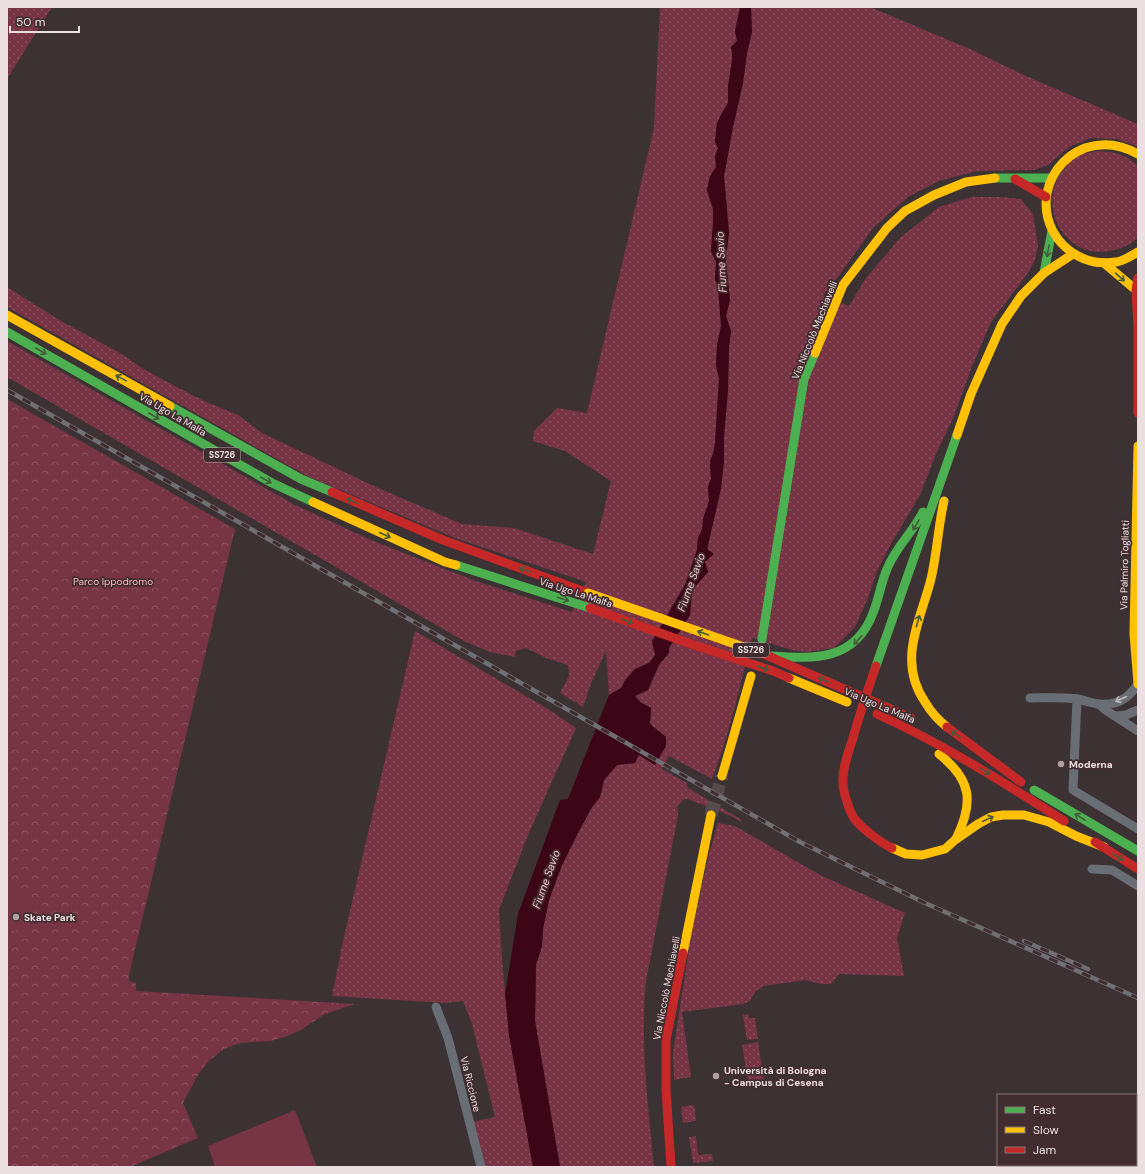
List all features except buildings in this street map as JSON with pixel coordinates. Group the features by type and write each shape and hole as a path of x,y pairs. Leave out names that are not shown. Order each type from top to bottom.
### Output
{"main road":[{"path":"1138,154 1125,147 1112,144 1098,144 1080,150 1065,160 1057,168 1051,178 1046,197 1047,216 1052,230 1061,243 1073,254 1089,261 1104,263 1126,259 1138,252"},
{"name":"Via Niccolò Machiavelli","path":"762,639 804,380 843,285 887,228 905,211 934,195 966,182 991,178 1051,178"},
{"path":"1013,178 1046,197"},
{"path":"1044,273 1052,230"},
{"path":"1073,254 1044,273 1021,296 1002,324 971,394 865,696 846,762 843,783 848,803 854,818 887,846 906,854 922,855 945,850 955,840 991,817 1003,815 1024,815 1049,822 1076,836 1104,847"},
{"path":"1104,263 1136,290"},
{"path":"1138,278 1136,290 1138,328 1138,413"},
{"name":"Via Ugo La Malfa","path":"7,315 301,479 443,540 588,593 769,656 914,720"},
{"name":"Via Ugo La Malfa","path":"7,332 272,484 446,562 590,608 773,671 877,714 916,732 997,778 1138,869"},
{"path":"971,394 941,513 931,579 914,638 911,661 912,674 916,686 931,712 940,722 1021,782"},
{"name":"Via Palmiro Togliatti","path":"1138,446 1134,634 1138,684"},
{"path":"769,656 797,658 832,656 852,646 862,635 871,620 887,569 896,552 913,530 942,480"},
{"path":"722,776 751,676"},
{"path":"877,714 942,756 953,765 964,779 968,794 968,806 966,818 955,840"},
{"path":"950,740 1138,851"},
{"name":"Via Niccolò Machiavelli","path":"671,1167 666,1089 666,1040 711,815"}],"street":[{"path":"1030,698 1077,699 1099,704 1112,703 1124,699 1132,693 1138,684"},
{"path":"1077,699 1073,790 1138,829"},
{"path":"1099,704 1138,731"},
{"path":"1116,716 1126,716 1138,710"},
{"path":"1092,869 1112,870 1138,886"},
{"name":"Via Riccione","path":"436,1007 448,1038 481,1167"}],"green space":[{"path":"7,7 52,7 7,79"},
{"path":"660,7 740,7 735,31 737,41 731,47 732,61 728,86 728,103 717,123 715,142 718,148 715,156 716,167 710,176 707,190 713,209 711,251 716,262 715,279 718,287 721,326 717,345 716,366 719,378 715,443 710,461 711,479 708,487 709,501 703,519 702,530 698,538 697,550 685,585 672,606 655,655 649,663 635,669 626,679 621,688 609,695 606,651 592,681 583,707 560,693 569,676 568,665 546,658 526,648 516,651 515,657 490,652 464,641 7,377 7,341 295,505 371,540 473,580 572,612 586,582 455,538 307,476 7,307 7,287 61,321 120,353 145,370 202,400 238,415 262,433 376,487 462,524 514,528 593,554 611,481 565,451 533,441 534,431 557,408 587,413 654,128"},
{"path":"751,7 870,7 970,49 1028,77 1138,124 1138,147 1117,139 1091,138 1069,147 1048,165 1034,170 977,171 939,181 908,197 873,228 838,277 823,295 849,306 866,278 901,237 939,207 972,197 1000,197 1021,199 1033,214 1038,246 1035,260 1028,273 991,322 971,369 955,414 936,454 920,495 892,542 877,571 868,598 855,627 834,648 807,652 792,650 752,638 729,727 712,779 669,756 662,769 687,783 688,788 742,820 741,822 731,816 688,799 684,799 677,807 678,815 646,981 644,1004 644,1051 654,1167 560,1167 535,1021 536,965 542,946 543,929 549,900 562,865 592,807 600,797 604,780 617,764 635,763 639,755 655,765 666,737 650,724 651,708 640,702 635,696 648,690 659,665 669,653 669,648 690,615 692,590 708,572 705,562 724,461 724,437 731,331 726,316 730,300 725,253 729,233 724,176 752,32"},
{"path":"1099,151 1120,154 1138,166 1138,237 1130,244 1121,248 1097,252 1082,248 1069,240 1060,228 1054,214 1052,198 1056,183 1069,164 1081,155"},
{"name":"Parco Ippodromo","path":"7,399 235,529 129,975 129,981 136,983 136,991 355,1004 325,1014 299,1031 285,1037 270,1041 240,1043 224,1049 210,1060 199,1073 183,1103 198,1138 130,1167 7,1167"},
{"path":"415,631 548,709 576,728 528,835 499,910 509,1035 533,1167 484,1167 472,1122 495,1117 472,1024 463,1001 446,1003 332,996 343,941"},
{"path":"718,823 735,826 820,875 905,913 897,938 904,976 839,974 831,984 821,984 806,980 763,986 755,992 750,1001 743,1004 682,1012 691,1077 674,1080 673,1053 691,935 709,854"},
{"name":"Skate Park","path":"14,892 26,894 30,898 22,927 15,931 7,929 7,896"},
{"path":"748,1014 749,1018 755,1018 758,1039 747,1040 743,1015"},
{"path":"758,1042 764,1080 748,1082 742,1045"},
{"path":"694,1105 696,1121 683,1123 681,1107"},
{"path":"295,1110 317,1167 215,1167 208,1146"},
{"path":"696,1136 698,1155 712,1154 713,1161 693,1163 689,1137"}],"water":[{"name":"Fiume Savio","path":"740,7 751,7 752,32 724,176 729,233 727,250 725,253 730,300 726,316 731,331 724,437 724,461 721,489 707,549 714,554 705,562 708,572 692,590 690,615 669,648 669,653 659,665 648,690 635,696 640,702 651,708 650,724 666,737 666,746 655,765 639,755 635,763 617,765 604,780 600,797 592,807 562,865 549,900 543,929 542,946 536,965 535,1021 560,1167 533,1167 509,1035 505,994 518,914 560,800 568,799 609,695 621,688 626,679 635,669 649,663 655,655 652,641 685,585 697,550 698,538 702,530 703,519 709,501 708,487 711,479 710,461 715,443 719,378 716,366 717,345 721,326 718,287 715,279 716,262 711,251 713,209 707,190 710,176 716,167 715,156 718,148 715,142 717,123 728,103 728,86 732,61 731,47 737,41 735,31"}],"tunnel":[{"path":"711,815 722,776"}],"railway":[{"path":"7,390 800,842 925,903 1138,998"},
{"path":"1024,941 1088,969"}],"traffic: fast":[{"path":"995,178 1051,178"},
{"path":"1044,273 1052,230"},
{"path":"7,332 272,483 313,502"},
{"path":"762,639 804,379 815,353"},
{"path":"170,406 301,479 332,492"},
{"path":"876,666 957,435"},
{"path":"771,656 803,657 832,654 856,640 865,629 873,613 890,561 923,512"},
{"path":"456,565 590,608"},
{"path":"1034,790 1138,851"}],"traffic: slow":[{"path":"1138,154 1126,148 1112,145 1099,145 1085,148 1069,157 1057,169 1050,184 1046,200 1047,216 1053,231 1063,245 1078,256 1091,261 1111,263 1122,261 1138,252"},
{"path":"815,353 843,285 887,228 905,211 934,195 966,182 995,178"},
{"path":"957,435 971,394 1002,324 1021,296 1044,273 1073,254"},
{"path":"1104,263 1136,290"},
{"path":"7,315 170,406"},
{"path":"1138,446 1134,634 1138,684"},
{"path":"944,501 933,570 913,641 912,656 913,672 917,687 930,709 947,727"},
{"path":"313,502 445,562 456,565"},
{"path":"588,593 761,653"},
{"path":"722,776 751,676"},
{"path":"789,678 847,702"},
{"path":"939,754 958,773 967,792 966,814 956,839"},
{"path":"683,953 711,815"},
{"path":"892,848 906,854 922,855 945,849 978,824 991,817 1003,815 1024,815 1049,822 1076,836 1104,847"}],"traffic: jam":[{"path":"1015,179 1046,197"},
{"path":"1138,278 1136,290 1138,328 1138,413"},
{"path":"332,492 443,540 588,593"},
{"path":"590,608 773,671 789,678"},
{"path":"761,653 911,718"},
{"path":"876,666 843,772 843,787 852,815 866,830 892,848"},
{"path":"877,714 949,751 1064,821"},
{"path":"947,727 1021,782"},
{"path":"1095,842 1138,869"},
{"path":"671,1167 666,1089 666,1040 683,953"}],"place":[{"name":"Moderna","path":"1061,764"},
{"name":"Skate Park","path":"16,917"},
{"name":"Università di Bologna - Campus di Cesena","path":"716,1076"}]}
